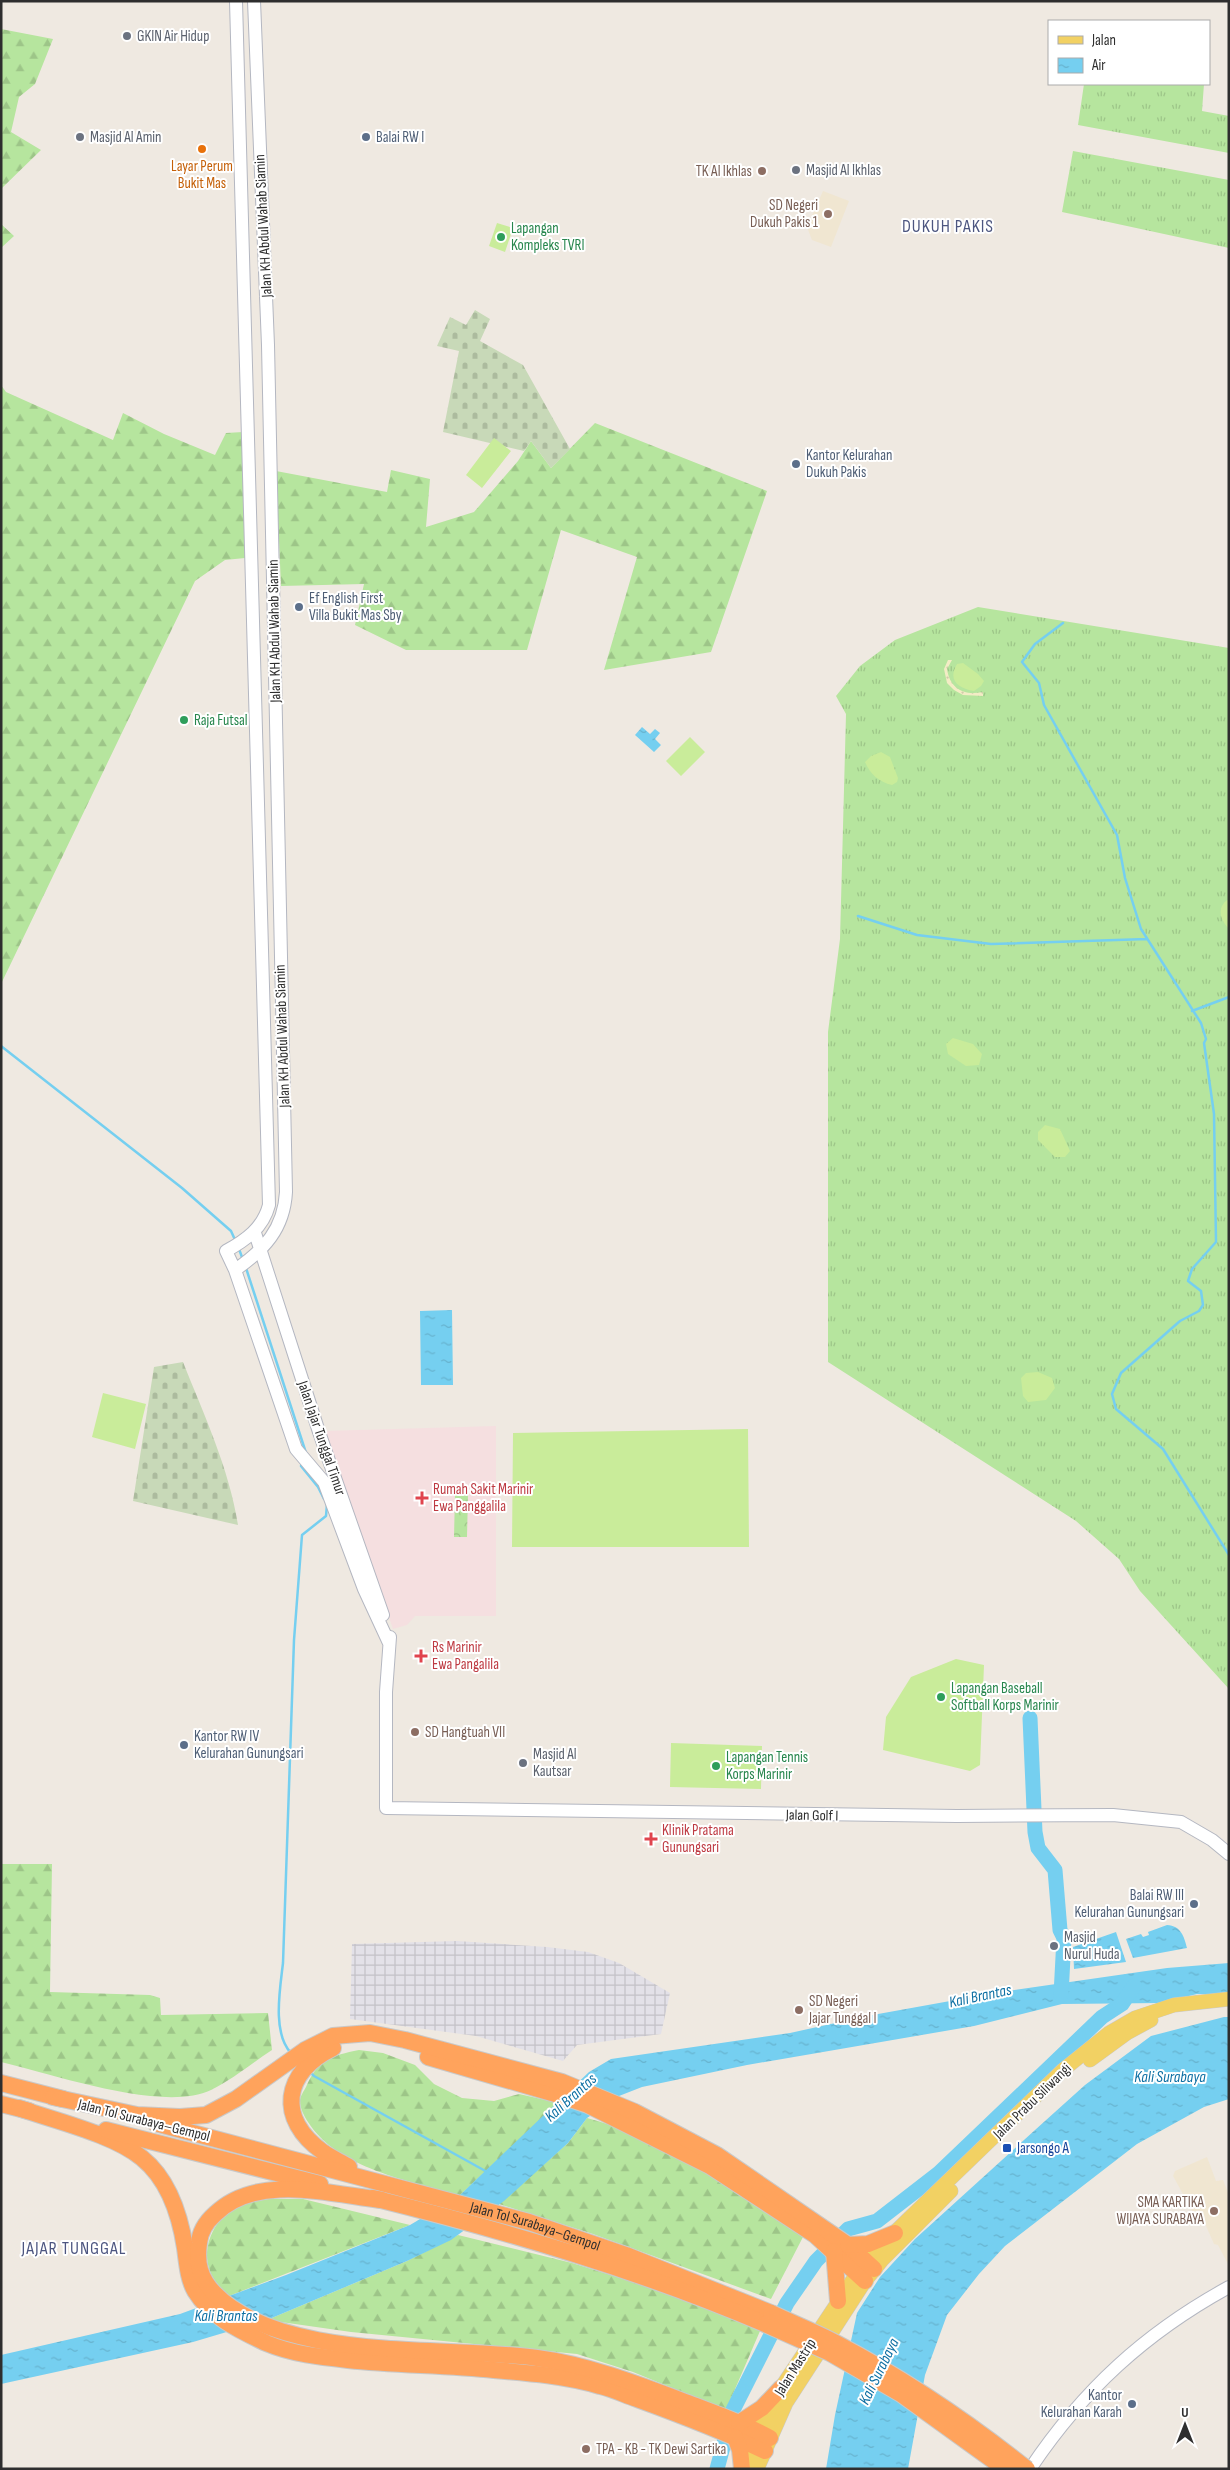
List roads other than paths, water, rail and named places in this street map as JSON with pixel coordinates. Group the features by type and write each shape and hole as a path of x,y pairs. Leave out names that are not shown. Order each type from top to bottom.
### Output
{"highway":[{"path":"53,2097 137,2116 180,2117 206,2115 294,2068 333,2036 370,2034 405,2040 557,2087 717,2155 820,2231 866,2271"},
{"path":"294,2068 291,2108 304,2134 322,2152 376,2180"},
{"name":"Jalan Tol Surabaya–Gempol","path":"1,2083 376,2180 529,2222 626,2255 768,2318 830,2353 901,2394 1005,2469"},
{"name":"Jalan Tol Surabaya–Gempol","path":"1,2104 400,2205 617,2267 768,2318 836,2343 908,2385 988,2438 1028,2469"},
{"path":"19,2108 114,2142 142,2158 159,2177 172,2199 181,2222 190,2280 236,2311 264,2326 298,2337 356,2345 538,2358 586,2368 761,2441"},
{"path":"382,2200 308,2191 268,2190 244,2196 222,2206 207,2220 200,2236 199,2286 212,2312 225,2322 249,2335 296,2353 385,2364 492,2369 556,2376 659,2399"},
{"path":"840,2247 868,2244 895,2233"},
{"path":"838,2300 840,2247"},
{"path":"730,2427 762,2408 781,2388"},
{"path":"730,2427 740,2450 743,2469"}],"main road":[{"name":"Jalan KH Abdul Wahab Siamin","path":"236,1 269,1205 264,1220 253,1234"},
{"name":"Jalan KH Abdul Wahab Siamin","path":"254,1 268,383 285,1211 260,1252"},
{"path":"236,15 244,13 255,15"},
{"path":"246,382 257,387 268,383"},
{"path":"247,404 257,399 268,402"},
{"path":"254,682 274,681"},
{"path":"261,957 270,962 280,957"},
{"path":"262,984 271,979 281,983"},
{"name":"Jalan Jajar Tunggal Timur","path":"386,1808 386,1692 390,1638 253,1234 229,1250 237,1268 296,1448 301,1457 324,1482 364,1589 389,1643"},
{"path":"237,1268 260,1252"},
{"name":"Jalan Golf I","path":"386,1808 1035,1817 1113,1815 1177,1821 1200,1832 1229,1854"},
{"name":"Jalan Prabu Siliwangi","path":"866,2271 895,2233 1063,2070 1120,2026 1134,2018 1174,2005 1229,1999"},
{"name":"Jalan Prabu Siliwangi","path":"866,2271 1069,2075 1128,2033 1151,2020 1192,2009 1229,2006"},
{"name":"Jalan Mastrip","path":"757,2469 761,2441 781,2388 838,2300 866,2271"},
{"name":"Jalan Mastrip","path":"743,2469 866,2271"},
{"path":"1028,2469 1073,2410 1120,2363 1153,2334 1189,2309 1229,2287"}],"water":[{"path":"642,727 650,734 655,729 660,733 655,739 661,745 654,752 635,735"},
{"path":"452,1310 453,1385 421,1385 420,1311"},
{"path":"1167,1925 1176,1927 1179,1930 1187,1948 1133,1958 1126,1939 1141,1934 1143,1937 1149,1935 1148,1932"},
{"path":"1116,1932 1126,1962 1074,1969 1073,1947"},
{"path":"1229,1963 1229,1994 1197,1994 1161,2003 1062,2004 974,2026 747,2065 642,2087 619,2096 587,2118 568,2143 504,2201 451,2240 407,2261 267,2320 193,2342 1,2384 1,2355 180,2314 286,2275 410,2225 459,2196 589,2072 611,2059 790,2033 867,2016 1000,1992 1167,1968"},
{"name":"Kali Surabaya","path":"1229,2017 1229,2099 1204,2107 1137,2144 1005,2246 979,2274 947,2315 925,2375 908,2469 826,2469 835,2415 857,2313 880,2277 915,2239 1085,2085 1151,2036"}],"waterway":[{"path":"1063,623 1035,644 1022,662 1039,683 1044,705 1117,835 1125,878 1141,929 1201,1023 1206,1039 1204,1043 1214,1114 1216,1242 1192,1269 1188,1281 1201,1291 1203,1305 1199,1311 1180,1321 1121,1373 1112,1394 1116,1409 1163,1449 1229,1555"},
{"path":"858,916 917,935 991,944 1147,939"},
{"path":"1192,1011 1229,997"},
{"path":"1,1046 182,1188 231,1231 236,1242"},
{"path":"239,1249 243,1260"},
{"path":"246,1268 306,1453"},
{"path":"303,1462 301,1466 318,1487 324,1499"},
{"path":"291,2053 281,2034 279,2010 283,1963 294,1640 302,1535 326,1516 327,1504"},
{"name":"Kali Brantas","path":"1030,1718 1035,1832 1038,1848 1055,1870 1060,1930 1064,1938 1061,1995"},
{"path":"717,2469 733,2410 787,2303 816,2261 848,2229 877,2221 939,2173 1102,2017 1122,2004 1134,1986"},
{"path":"309,2071 314,2076 489,2173"}],"place":[{"name":"GKIN Air Hidup","path":"127,36"},
{"name":"Masjid Al Amin","path":"80,137"},
{"name":"Balai RW I","path":"366,137"},
{"name":"Layar Perum Bukit Mas","path":"202,149"},
{"name":"Masjid Al Ikhlas","path":"796,170"},
{"name":"TK Al Ikhlas","path":"762,171"},
{"name":"SD Negeri Dukuh Pakis 1","path":"828,214"},
{"name":"Lapangan Kompleks TVRI","path":"501,237"},
{"name":"Kantor Kelurahan Dukuh Pakis","path":"796,464"},
{"name":"Ef English First Villa Bukit Mas Sby","path":"299,607"},
{"name":"Raja Futsal","path":"184,720"},
{"name":"Rumah Sakit Marinir Ewa Panggalila","path":"422,1498"},
{"name":"Rs Marinir Ewa Pangalila","path":"421,1656"},
{"name":"Lapangan Baseball Softball Korps Marinir","path":"941,1697"},
{"name":"SD Hangtuah VII","path":"415,1732"},
{"name":"Kantor RW IV Kelurahan Gunungsari","path":"184,1745"},
{"name":"Masjid Al Kautsar","path":"523,1763"},
{"name":"Lapangan Tennis Korps Marinir","path":"716,1766"},
{"name":"Klinik Pratama Gunungsari","path":"651,1839"},
{"name":"Balai RW III Kelurahan Gunungsari","path":"1194,1904"},
{"name":"Masjid Nurul Huda","path":"1054,1946"},
{"name":"SD Negeri Jajar Tunggal I","path":"799,2010"},
{"name":"Jarsongo A","path":"1007,2148"},
{"name":"SMA KARTIKA WIJAYA SURABAYA","path":"1214,2211"},
{"name":"Kantor Kelurahan Karah","path":"1132,2404"},
{"name":"TPA - KB - TK Dewi Sartika","path":"586,2449"}],"district":[{"name":"DUKUH PAKIS","path":"948,226"},
{"name":"JAJAR TUNGGAL","path":"74,2248"}]}
